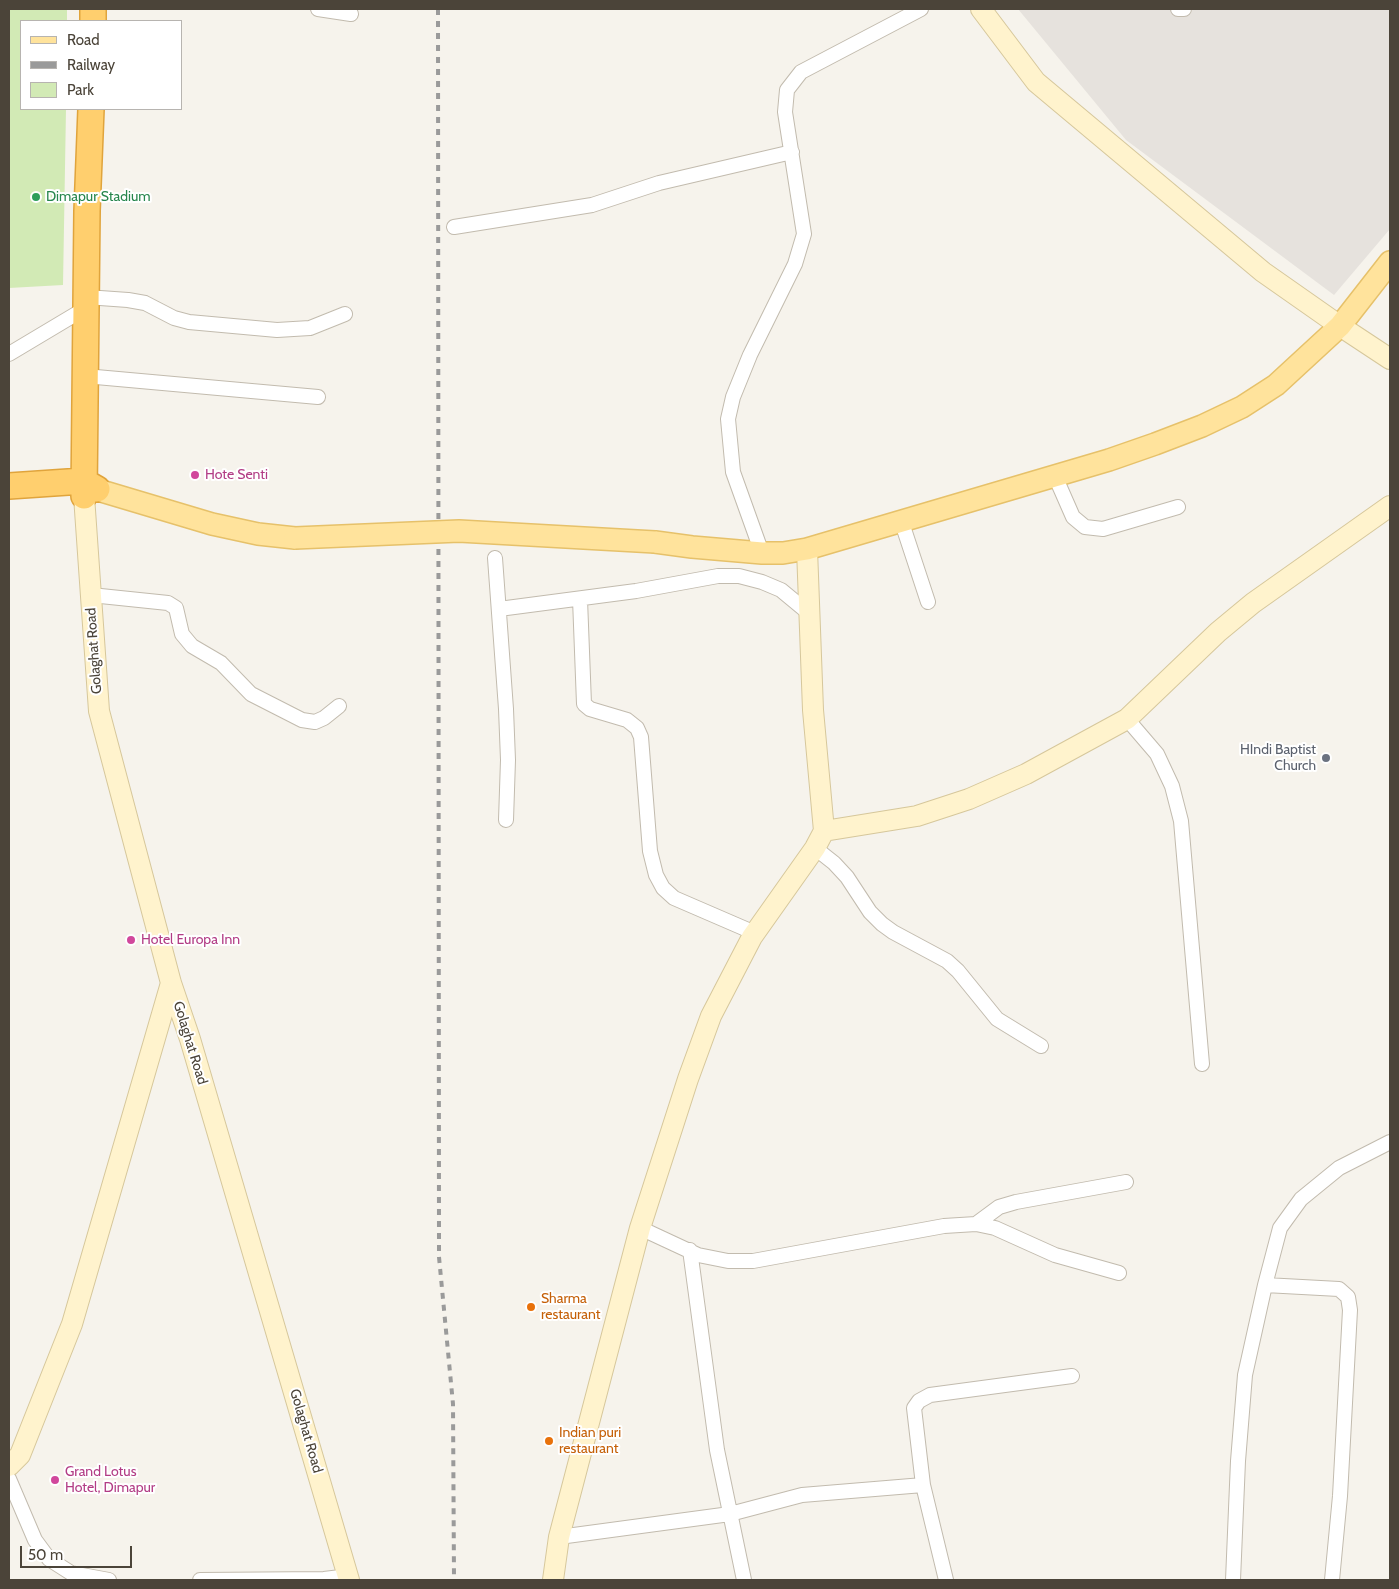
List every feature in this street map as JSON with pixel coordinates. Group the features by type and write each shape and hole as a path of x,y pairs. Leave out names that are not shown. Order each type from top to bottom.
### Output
{"highway":[{"path":"88,489 85,376 91,110"},
{"path":"9,486 88,489"},
{"path":"9,503 88,489"}],"main road":[{"path":"88,489 212,524 258,534 295,538 459,532 655,542 692,547 783,553 807,548 1054,476 1155,444 1202,426 1242,407 1276,385 1340,326 1390,262"}],"street":[{"path":"318,9 351,14"},
{"path":"762,553 733,472 728,419 733,397 750,355 795,264 804,234 785,112 787,90 801,72 921,9"},
{"path":"981,9 1036,82 1263,272 1390,359"},
{"path":"1178,9 1184,9"},
{"path":"454,227 592,205 659,183 792,152"},
{"path":"9,354 86,302 128,300 145,303 174,318 189,322 277,330 310,328 345,314"},
{"path":"85,376 318,397"},
{"path":"1054,476 1073,516 1085,527 1103,529 1178,508"},
{"name":"Golaghat Road","path":"88,489 91,595 99,711 171,983 349,1578"},
{"path":"553,1580 559,1536 640,1228 670,1132 712,1016 755,933 819,840 917,816 969,799 1026,774 1126,719 1218,632 1253,603 1390,506"},
{"path":"901,520 928,602"},
{"path":"807,548 819,840 870,912 882,924 892,932 947,962 958,971 997,1019 1041,1046"},
{"path":"495,558 508,760 506,820"},
{"path":"499,609 580,599 718,576 739,576 762,582 781,590 810,614"},
{"path":"91,595 168,603 176,608 182,634 192,646 221,663 251,694 302,720 315,722 324,718 339,706"},
{"path":"580,599 584,704 590,709 627,720 637,728 641,737 650,851 656,875 663,888 674,898 755,933"},
{"path":"1126,719 1157,754 1172,786 1181,821 1202,1064"},
{"path":"9,1466 20,1455 72,1324 171,983"},
{"path":"1233,1580 1238,1461 1245,1375 1280,1228 1301,1198 1339,1168 1390,1142"},
{"path":"976,1224 999,1207 1016,1202 1126,1182"},
{"path":"640,1228 690,1250 728,1261 753,1261 944,1226 976,1224 995,1228 1055,1255 1119,1273"},
{"path":"690,1250 717,1450 744,1580"},
{"path":"1265,1285 1339,1289 1348,1297 1350,1310 1341,1486 1332,1580"},
{"path":"946,1580 922,1485 914,1408 919,1401 930,1395 1072,1376"},
{"path":"9,1479 35,1540 49,1559 72,1573 109,1580"},
{"path":"559,1536 730,1514 802,1495 922,1485"},
{"path":"200,1580 349,1578"}],"shaded area":[{"path":"1018,9 1390,9 1390,229 1334,295 1126,140"}],"green space":[{"name":"Dimapur Stadium","path":"9,9 67,9 67,20 20,20 20,110 66,110 63,285 9,288"}],"railway":[{"path":"438,9 439,1257 453,1404 454,1580"}],"place":[{"name":"Dimapur Stadium","path":"36,197"},
{"name":"Hote Senti","path":"195,475"},
{"name":"HIndi Baptist Church","path":"1326,758"},
{"name":"Hotel Europa Inn","path":"131,940"},
{"name":"Sharma restaurant","path":"531,1307"},
{"name":"Indian puri restaurant","path":"549,1441"},
{"name":"Grand Lotus Hotel, Dimapur","path":"55,1480"}]}
